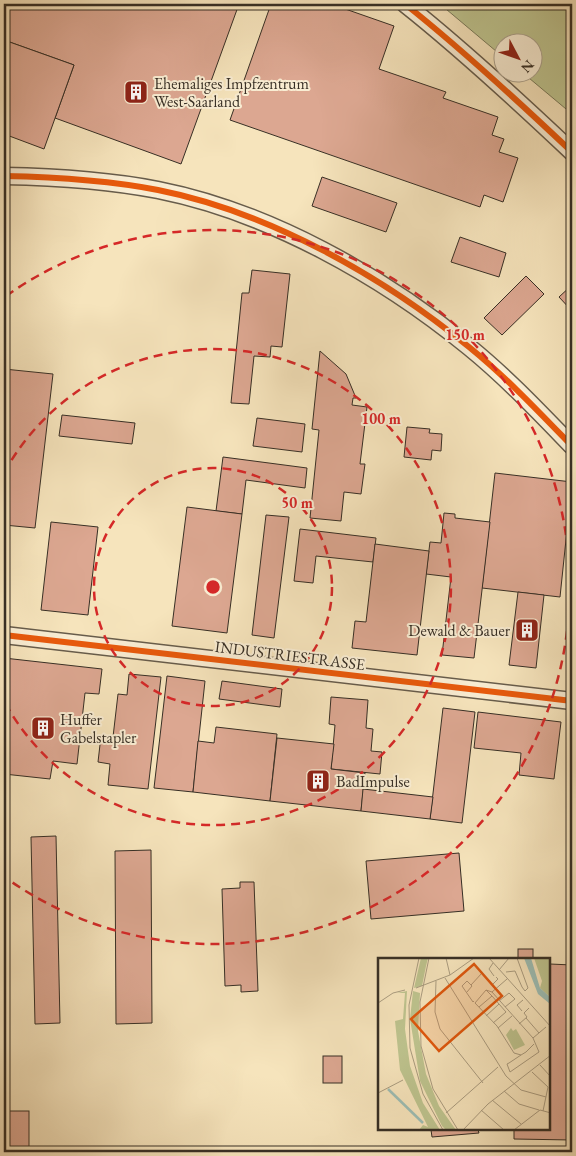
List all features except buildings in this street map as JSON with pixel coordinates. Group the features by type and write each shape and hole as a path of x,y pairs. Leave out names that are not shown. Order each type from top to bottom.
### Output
{"street":[{"path":"404,4 423,18 519,102 572,152"},
{"path":"4,176 105,182 159,190 215,205 256,220 300,240 341,260 435,320 470,347 506,379 572,446"},
{"name":"INDUSTRIESTRASSE","path":"4,635 572,701"}],"green space":[{"path":"440,4 572,4 572,114 534,82 544,82 544,32 494,32 494,49"}],"cycle path":[{"path":"405,4 490,76 572,152"},
{"path":"4,176 81,180 158,190 200,200 241,214 322,250 362,272 399,296 469,347 496,370 572,446"},
{"path":"4,635 572,701"}],"place":[{"name":"Ehemaliges Impfzentrum West-Saarland","path":"136,92"},
{"name":"Dewald & Bauer","path":"527,630"},
{"name":"Huffer Gabelstapler","path":"43,728"},
{"name":"BadImpulse","path":"318,781"}]}
